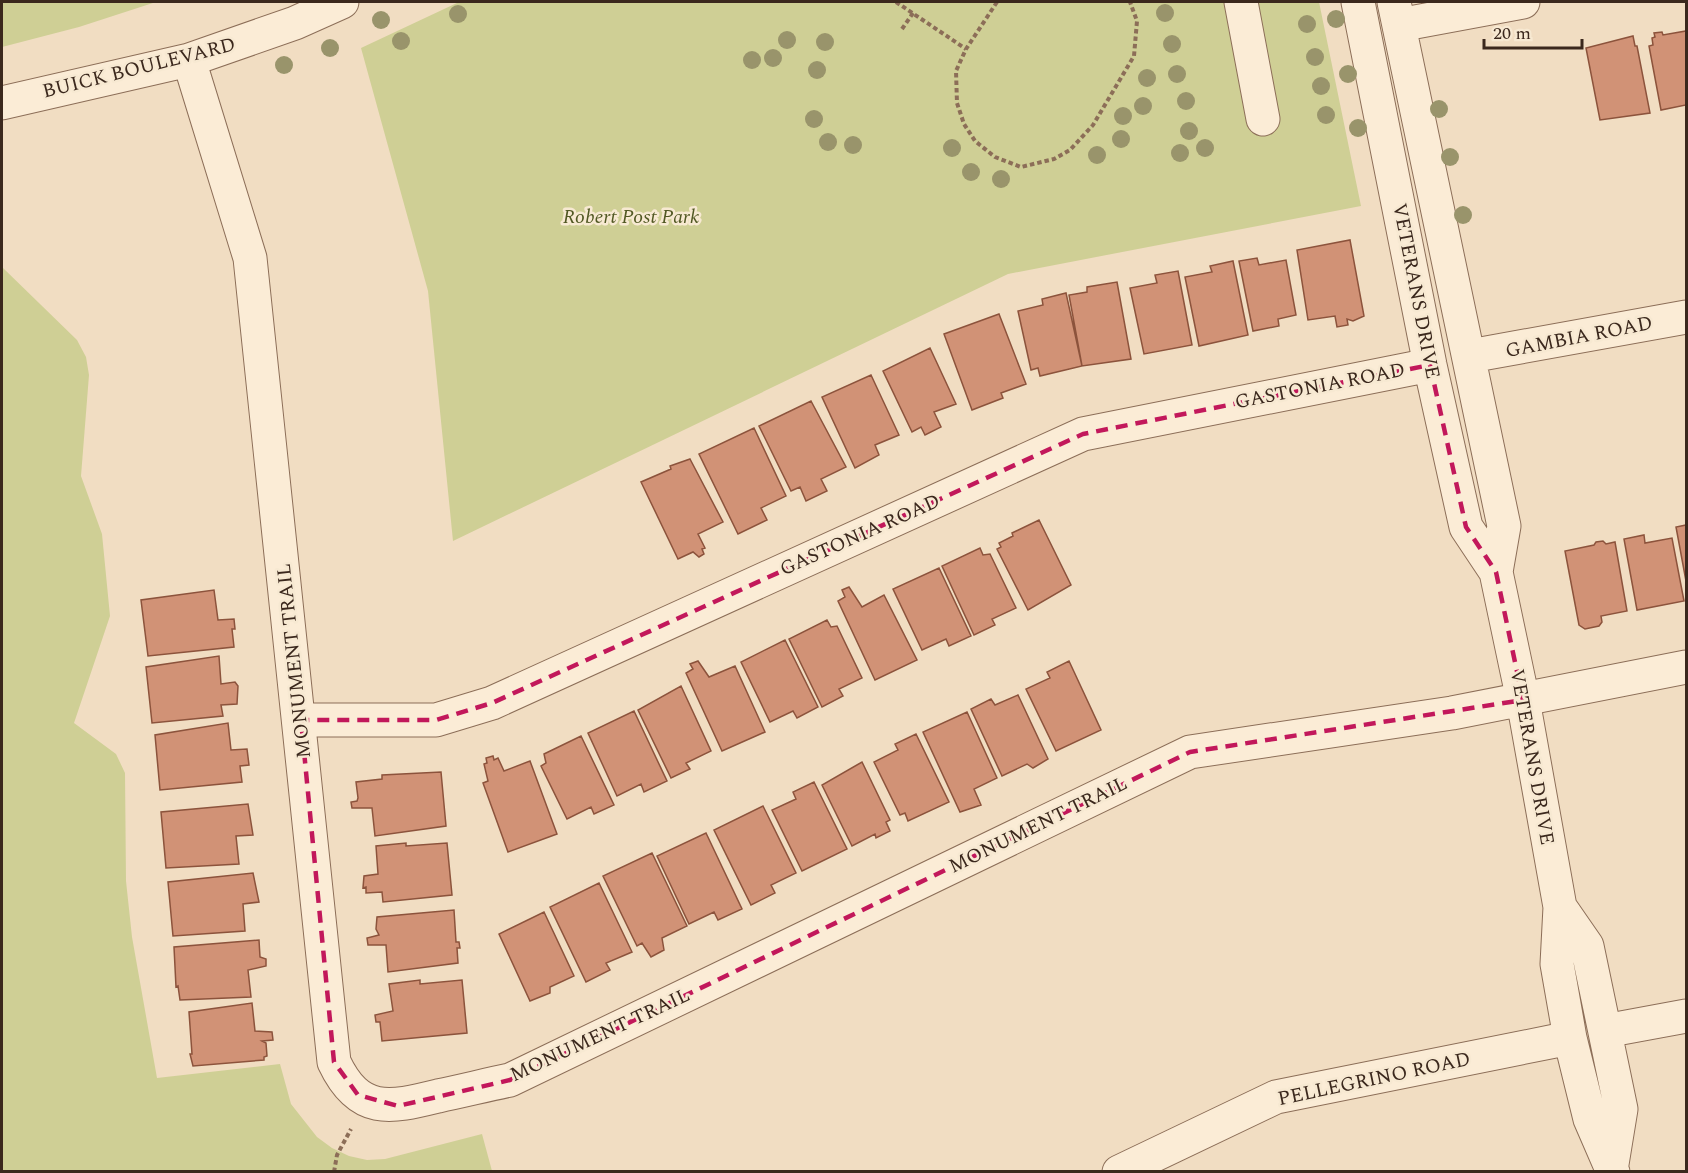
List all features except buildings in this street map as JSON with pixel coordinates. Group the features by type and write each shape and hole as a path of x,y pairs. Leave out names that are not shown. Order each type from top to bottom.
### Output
{"street":[{"name":"BUICK BOULEVARD","path":"2,103 189,60 295,23 342,2"},
{"path":"1241,2 1263,119"},
{"name":"VETERANS DRIVE","path":"1358,2 1430,365 1466,527 1496,572"},
{"path":"1396,13 1523,2"},
{"name":"VETERANS DRIVE","path":"1396,13 1504,526 1496,572 1560,907 1557,964 1570,1038 1590,1119 1613,1168"},
{"name":"MONUMENT TRAIL","path":"189,60 250,258 301,720 334,1062 343,1081 358,1095 377,1104 398,1106 510,1080 1190,752 1452,713 1686,667"},
{"name":"GAMBIA ROAD","path":"1470,356 1686,317"},
{"name":"GASTONIA ROAD","path":"301,720 436,720 492,703 1083,434 1430,365"},
{"name":"VETERANS DRIVE","path":"1560,907 1587,946 1622,1109 1613,1168"},
{"path":"1605,1032 1686,1016"},
{"name":"PELLEGRINO ROAD","path":"1119,1172 1276,1097 1570,1038"}],"path":[{"path":"896,2 966,49"},
{"path":"998,2 966,49 956,71 957,103 964,124 975,141 995,157 1021,166 1054,159 1070,150 1093,125 1134,56 1137,21 1131,2"},
{"path":"902,29 913,13"},
{"path":"334,1172 337,1155 367,1099"}],"highlighted area":[{"path":"1430,365 1466,527 1496,572 1523,700 1190,752 510,1080 398,1106 358,1095 334,1062 301,720 436,720 492,703 1083,434"}],"green space":[{"path":"2,2 156,2 79,27 2,47"},
{"name":"Robert Post Park","path":"459,2 1319,2 1361,206 1008,274 453,541 428,291 361,48"},
{"path":"2,267 77,340 86,357 89,375 81,476 102,534 110,616 74,723 116,754 125,773 126,881 132,937 157,1078 280,1064 291,1104 317,1137 332,1148 349,1156 367,1160 385,1159 482,1134 492,1171 2,1171"}]}
